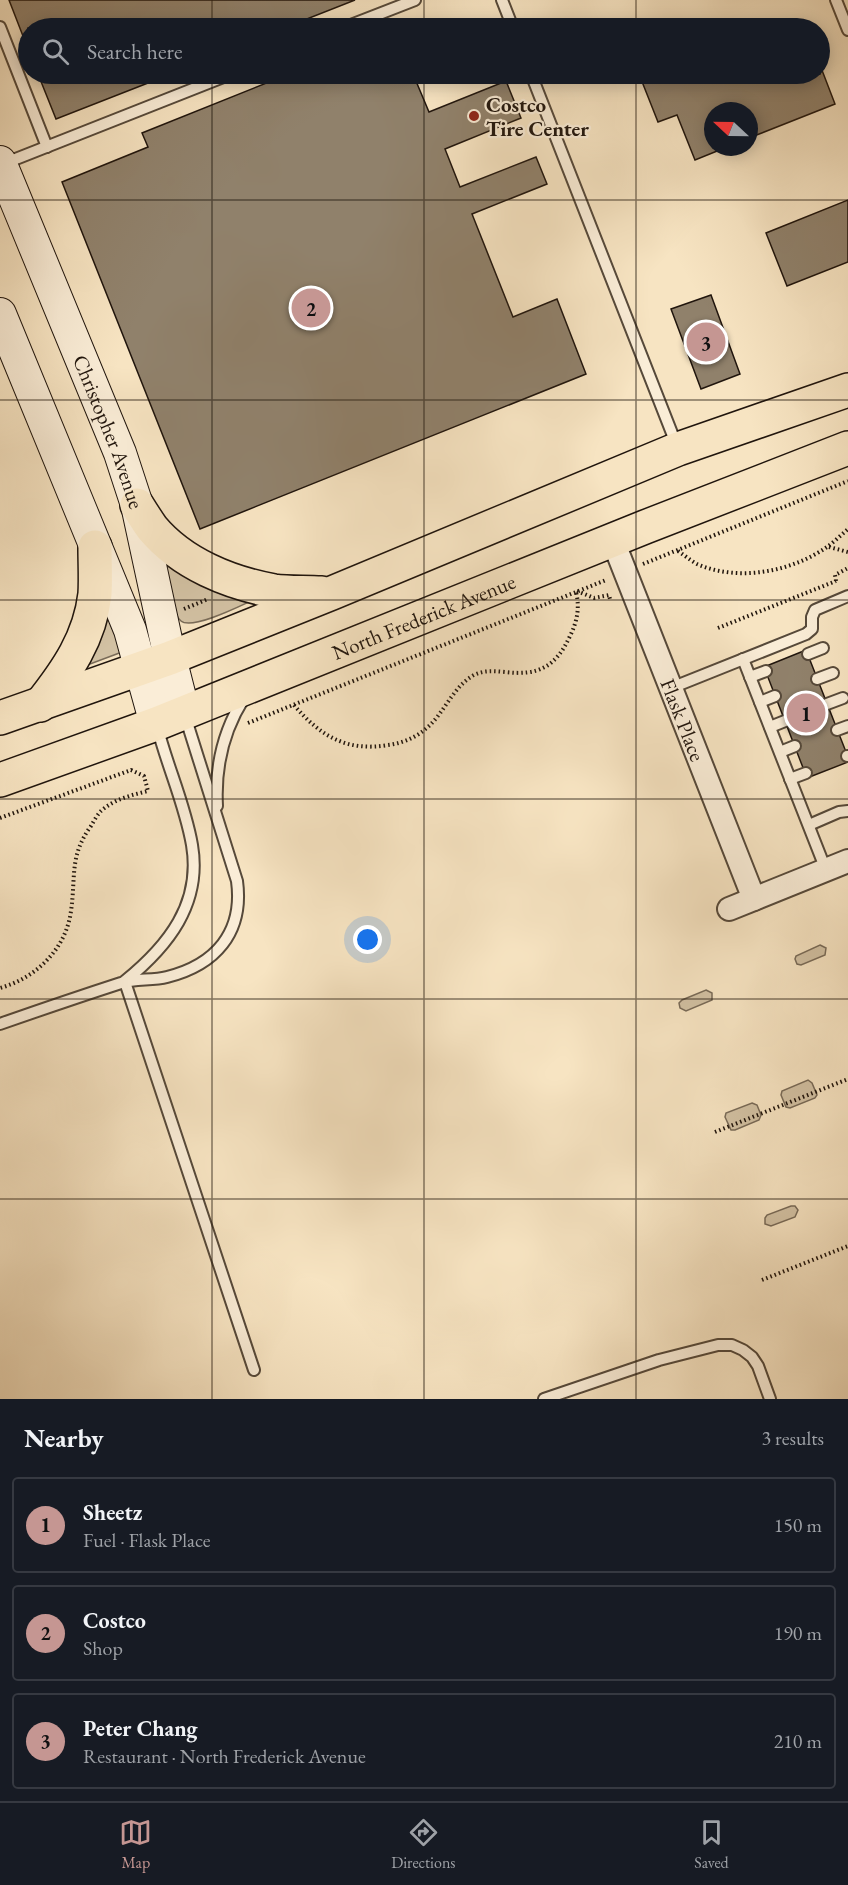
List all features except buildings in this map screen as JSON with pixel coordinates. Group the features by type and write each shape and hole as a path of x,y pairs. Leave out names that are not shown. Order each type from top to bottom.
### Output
{"main road":[{"path":"0,718 155,663 332,593 678,449 848,390"},
{"name":"North Frederick Avenue","path":"0,780 170,718 848,448"},
{"path":"137,505 153,529 172,547 199,566 219,575 275,591 332,593"},
{"path":"40,705 67,669 87,633 95,592 95,547"}],"street":[{"name":"Christopher Avenue","path":"0,164 120,453 137,505 155,663 170,718"},
{"name":"Christopher Avenue","path":"0,314 130,630 155,663"},
{"name":"Flask Place","path":"614,541 754,899"},
{"path":"729,909 848,861"}],"lane":[{"path":"369,18 415,0"},
{"path":"502,0 509,18"},
{"path":"836,0 848,30"},
{"path":"0,27 18,73"},
{"path":"22,84 47,147"},
{"path":"0,164 206,84"},
{"path":"535,84 678,449"},
{"path":"671,688 806,634 812,629 812,617 815,610 848,596"},
{"path":"808,654 823,648"},
{"path":"743,659 826,870"},
{"path":"750,677 766,670"},
{"path":"817,679 833,673"},
{"path":"218,819 216,786 221,754 238,707 253,685"},
{"path":"760,702 775,696"},
{"path":"827,704 843,698"},
{"path":"0,1024 125,982 148,981 184,971 208,959 225,941 237,912 239,896 237,881 218,819 170,718"},
{"path":"125,982 157,952 173,933 187,902 194,868 192,844 170,718"},
{"path":"770,727 785,721"},
{"path":"780,752 795,746"},
{"path":"790,779 806,773"},
{"path":"808,825 839,812 848,811"},
{"path":"125,982 254,1370"},
{"path":"544,1399 659,1360 718,1345 732,1345 752,1357 758,1366 770,1399"}],"path":[{"path":"241,726 848,481"},
{"path":"677,551 696,563 713,569 726,572 766,572 799,563 828,547 848,529"},
{"path":"828,547 848,552"},
{"path":"718,628 837,582 835,575 848,568"},
{"path":"294,705 308,722 322,732 338,741 354,746 374,748 397,744 415,737 430,725 464,682 475,675 485,671 533,673 549,666 561,652 575,627 578,611 575,592"},
{"path":"176,613 208,599"},
{"path":"0,818 132,770 144,776 148,791 128,796 101,811 86,832 77,851 71,912 53,955 31,975 0,988"},
{"path":"715,1132 848,1079"},
{"path":"762,1280 848,1246"}],"shaded area":[{"path":"163,559 251,601 195,623 181,621 174,610"},
{"path":"103,603 122,652 82,667"},
{"path":"820,945 826,948 825,955 801,965 797,964 796,956"},
{"path":"706,990 712,993 712,1000 686,1011 680,1008 679,1003 682,1000"},
{"path":"808,1080 812,1083 817,1095 815,1098 790,1108 786,1107 781,1095 782,1091"},
{"path":"752,1103 757,1105 761,1115 759,1120 731,1130 725,1117 726,1113"},
{"path":"795,1206 798,1210 795,1217 771,1226 765,1224 767,1215"}],"place":[{"name":"Costco Tire Center","path":"474,116"},
{"name":"Costco","path":"311,308"},
{"name":"Peter Chang","path":"706,342"},
{"name":"Sheetz","path":"806,713"}]}
